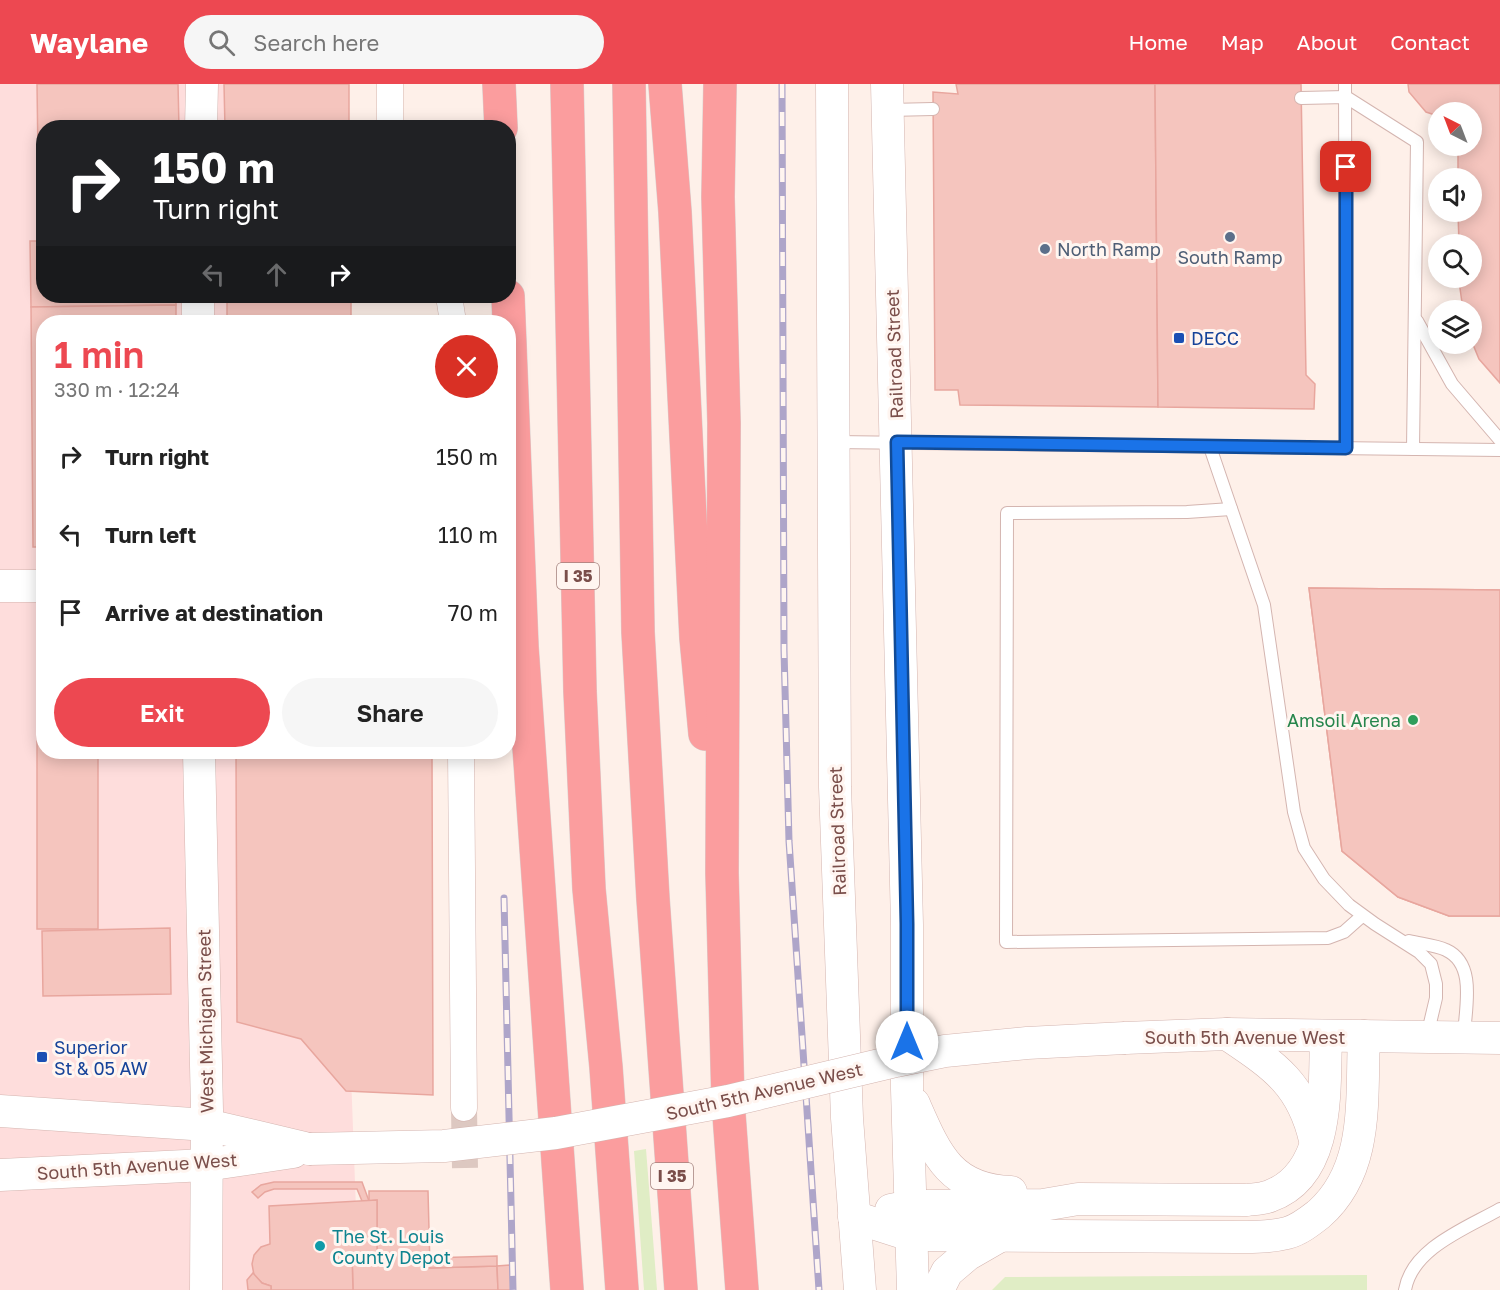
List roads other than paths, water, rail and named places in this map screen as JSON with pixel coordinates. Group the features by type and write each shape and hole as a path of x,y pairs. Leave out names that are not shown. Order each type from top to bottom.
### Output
{"highway":[{"path":"499,84 501,120"},
{"name":"I 35","path":"567,84 581,703 589,889 606,1067 622,1290"},
{"name":"I 35","path":"629,84 638,632 653,900 681,1290"},
{"path":"665,84 710,638 722,873 728,1101 742,1290"},
{"path":"710,638 724,423 718,197 720,84"},
{"path":"516,497 522,647 567,1290"}],"street":[{"path":"201,120 202,84"},
{"path":"390,84 390,120"},
{"name":"Railroad Street","path":"832,84 835,788 843,1018 860,1290"},
{"name":"Railroad Street","path":"888,97 913,1290"},
{"path":"0,586 36,586"},
{"name":"West Michigan Street","path":"199,759 207,1125 206,1290"},
{"path":"461,759 464,1108"},
{"path":"1227,1034 1264,1058 1294,1088 1311,1123 1316,1144"},
{"name":"South 5th Avenue West","path":"0,1175 206,1165 309,1149 444,1146 556,1133 728,1101 945,1051 1027,1043 1227,1034 1500,1038"},
{"path":"907,1089 933,1147 945,1164 962,1179 978,1188 1043,1193 1078,1199 1248,1200 1270,1197 1298,1179 1310,1161 1316,1144 1324,1098 1326,1036"},
{"name":"South 5th Avenue West","path":"854,1217 911,1221 1000,1236 1265,1237 1290,1233 1309,1222 1328,1206 1350,1171 1360,1124 1364,1036"},
{"name":"South 5th Avenue West","path":"0,1111 207,1125 309,1149"},
{"path":"911,1221 1078,1199"},
{"path":"938,1290 947,1272 967,1255 1000,1236"}],"lane":[{"path":"1301,98 1346,90 1417,142 1413,449"},
{"path":"1346,90 1346,448"},
{"path":"888,97 933,109"},
{"path":"1415,317 1452,384 1500,440"},
{"path":"834,442 1500,450"},
{"path":"1210,447 1264,605 1298,830 1304,848 1335,892 1362,916 1426,957 1435,974 1436,998 1426,1037"},
{"path":"1231,509 1187,512 1007,513 1006,942 1328,938 1344,932 1362,916"},
{"path":"1397,938 1442,948 1462,962 1466,972 1464,1038"},
{"path":"1405,1290 1416,1264 1431,1248 1500,1209"}],"tunnel":[{"path":"464,1108 465,1168"}],"railway":[{"path":"782,84 784,650 789,841 819,1290"},
{"path":"504,898 513,1290"}],"place":[{"name":"South Ramp","path":"1230,237"},
{"name":"North Ramp","path":"1045,249"},
{"name":"DECC","path":"1179,338"},
{"name":"Amsoil Arena","path":"1413,720"},
{"name":"Superior St & 05 AW","path":"42,1057"},
{"name":"The St. Louis County Depot","path":"320,1246"}]}
